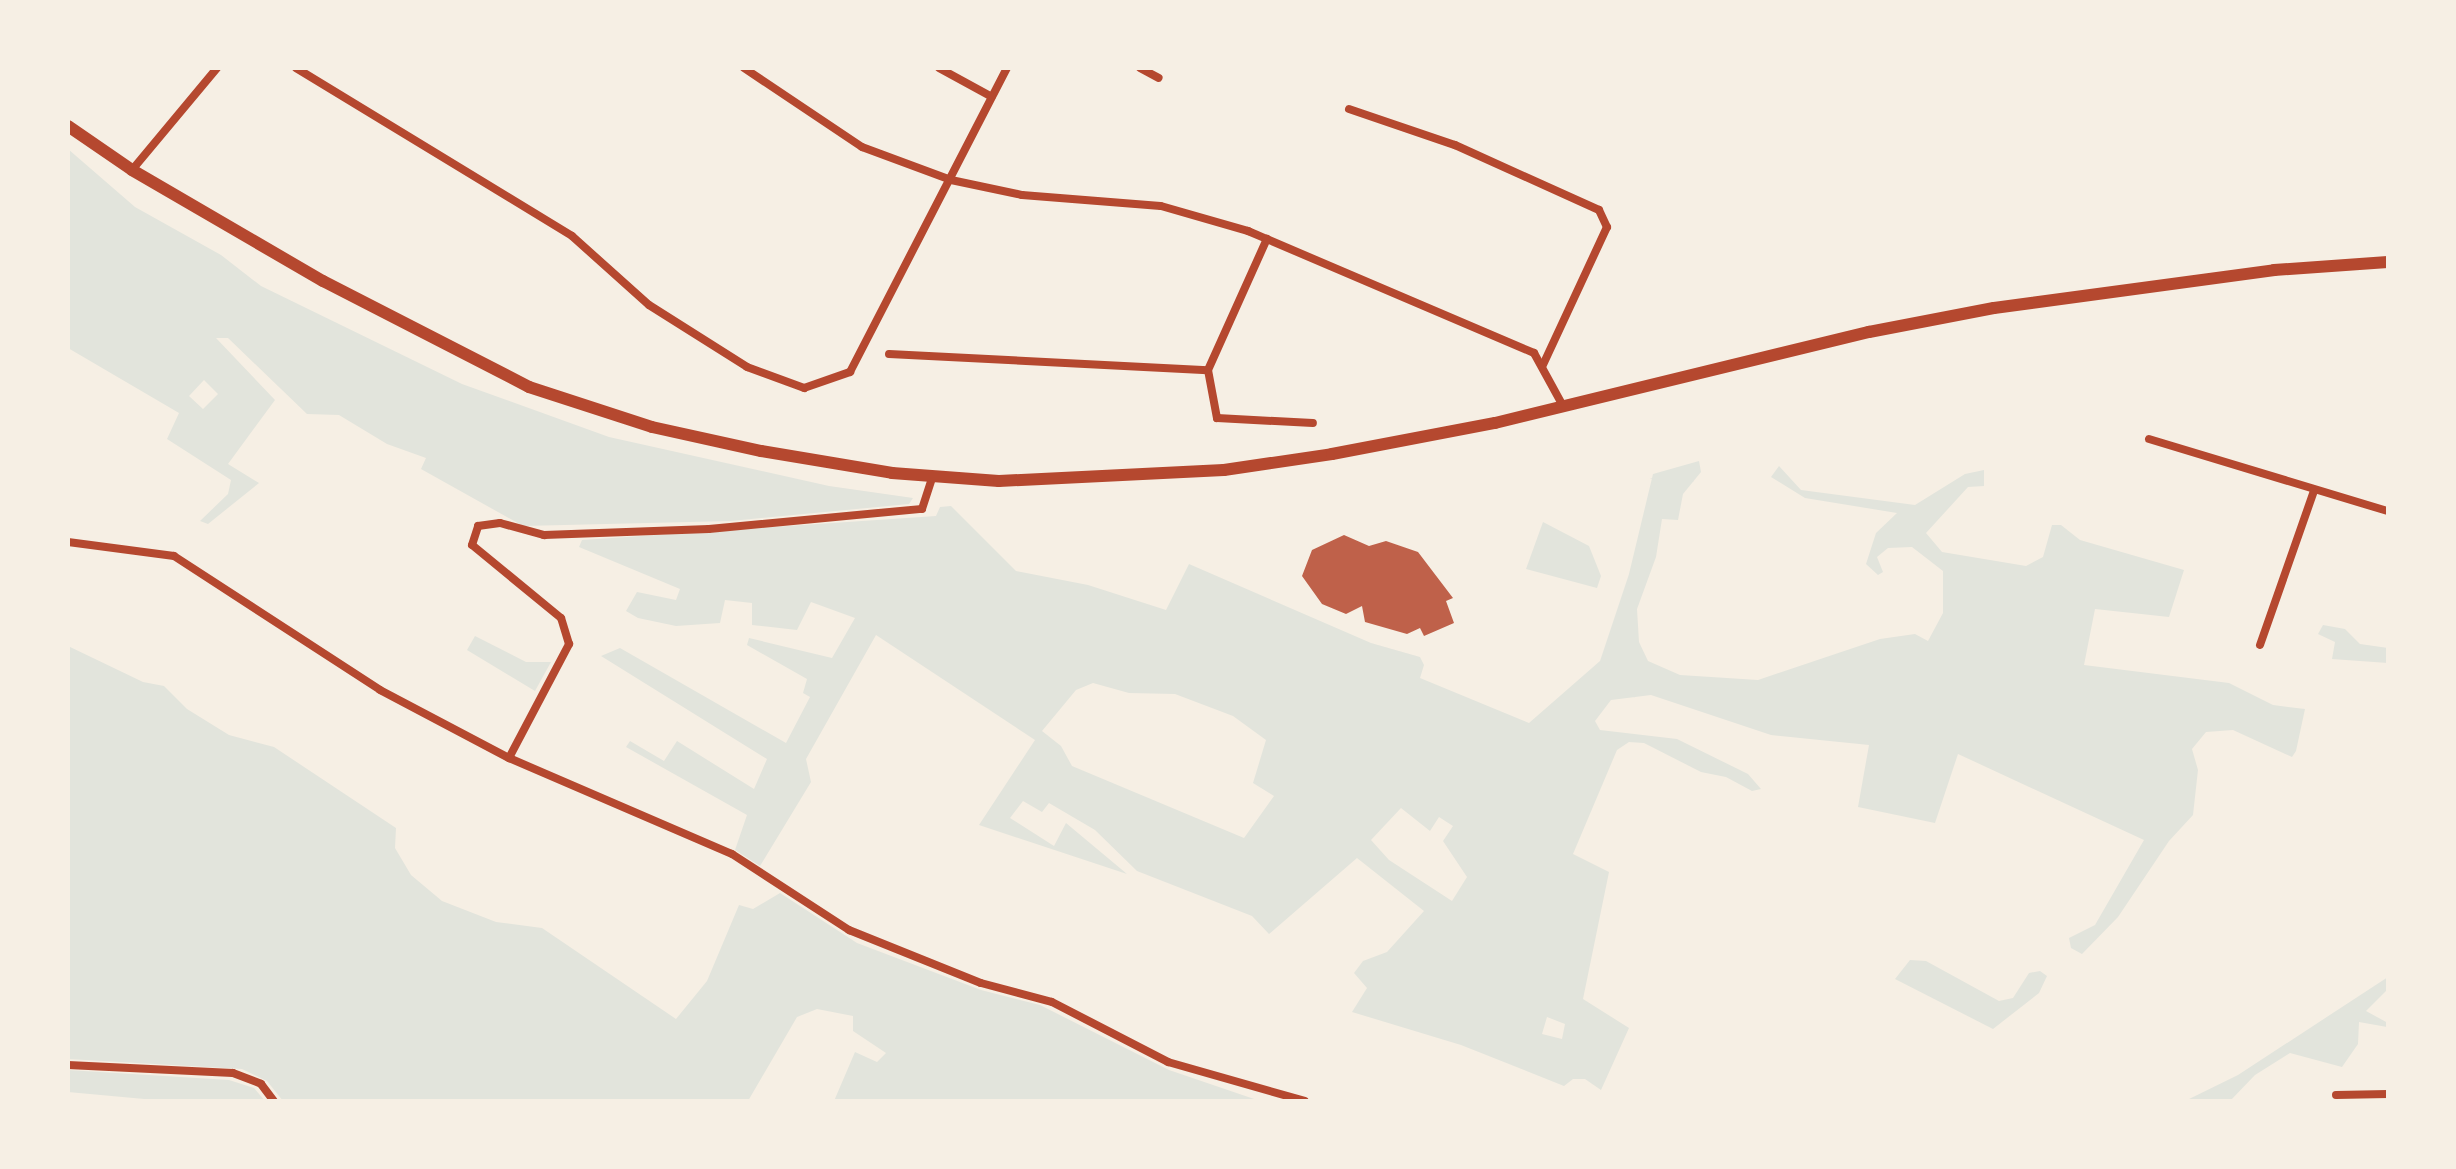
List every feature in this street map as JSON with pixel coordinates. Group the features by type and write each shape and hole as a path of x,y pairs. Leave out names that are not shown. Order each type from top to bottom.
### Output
{"street":[{"path":"132,170 217,68"},
{"path":"296,68 572,236 649,305 735,360 804,388 850,372 1007,68"},
{"path":"744,68 862,147 951,180 1022,195 1161,206 1267,239 1534,353 1563,406"},
{"path":"939,68 992,97"},
{"path":"1140,68 1159,78"},
{"path":"1349,109 1455,145 1599,210 1607,227 1542,367"},
{"path":"68,126 132,170 323,281 529,387 714,441 933,476 1012,480 1224,470 1332,454 1563,406 1994,308 2274,270 2388,262"},
{"path":"1267,239 1208,370 1217,418 1313,423"},
{"path":"889,354 1208,370"},
{"path":"2149,439 2388,511"},
{"path":"509,758 569,644 561,618 472,545 478,526 500,523 544,535 679,530 922,509 933,476"},
{"path":"2260,645 2314,491"},
{"path":"68,542 174,556 380,690 509,758 677,826 732,854 849,930 901,954 1052,1002 1168,1062 1305,1101"},
{"path":"68,1065 233,1073 261,1084 274,1101"},
{"path":"2336,1095 2388,1094"}],"shaded area":[{"path":"68,149 135,207 221,255 261,286 462,384 609,437 829,486 913,498 909,504 731,521 523,526 421,469 426,458 387,444 339,415 307,414 228,338 216,338 275,400 228,464 259,483 208,524 200,521 228,494 231,480 167,439 179,413 68,348","holes":["204,380 218,394 203,409 189,396"]},
{"path":"1699,461 1701,472 1683,494 1678,520 1662,519 1656,557 1637,609 1639,642 1648,661 1680,675 1758,680 1880,639 1915,634 1928,641 1943,613 1943,571 1912,547 1888,548 1877,557 1883,572 1878,575 1866,564 1876,533 1897,513 1805,498 1771,477 1779,466 1801,490 1915,505 1965,474 1984,470 1984,486 1968,487 1926,533 1942,552 2026,566 2043,557 2052,525 2061,525 2080,540 2184,570 2169,617 2095,609 2084,665 2229,683 2273,705 2305,709 2296,751 2292,757 2233,730 2206,732 2192,749 2198,770 2193,815 2169,841 2118,917 2082,954 2071,948 2069,938 2095,925 2144,840 1958,754 1935,823 1858,807 1869,745 1771,735 1651,695 1611,700 1595,721 1600,730 1677,739 1748,774 1761,789 1752,791 1726,777 1701,772 1644,743 1629,742 1617,750 1573,854 1609,872 1583,999 1629,1028 1601,1090 1585,1079 1573,1079 1564,1086 1461,1045 1352,1012 1367,988 1354,973 1363,961 1387,952 1424,911 1357,858 1269,934 1252,916 1137,871 1095,830 1049,803 1042,812 1023,801 1010,818 1054,846 1066,823 1127,874 979,825 1035,740 876,635 806,759 811,782 760,866 735,850 747,815 626,747 630,741 664,761 677,741 754,789 767,759 601,656 620,648 786,743 810,697 803,693 807,679 747,645 749,638 832,658 855,618 811,602 797,630 752,625 752,603 725,600 720,623 676,626 638,618 626,611 637,592 676,600 680,589 579,547 582,540 936,516 940,507 951,506 1016,571 1088,585 1166,610 1189,564 1371,643 1420,657 1424,665 1420,678 1529,723 1600,661 1629,574 1653,474","holes":["1093,683 1129,693 1175,694 1233,716 1266,740 1253,783 1274,796 1244,838 1072,766 1061,746 1042,731 1076,690","1401,808 1430,831 1439,817 1453,826 1443,841 1467,877 1452,901 1389,860 1371,840","1547,1017 1565,1024 1562,1039 1542,1034"]},
{"path":"1543,522 1589,546 1601,576 1597,588 1526,569"},
{"path":"2323,625 2345,629 2360,644 2388,648 2388,663 2332,659 2335,642 2318,634"},
{"path":"475,636 526,662 551,662 535,691 467,650"},
{"path":"68,646 143,682 164,686 187,709 229,735 274,747 396,828 395,848 411,875 442,901 496,922 542,928 676,1019 707,981 739,905 753,909 780,893 857,943 981,990 1040,1005 1169,1070 1260,1101 834,1101 855,1052 877,1062 886,1053 853,1031 853,1016 817,1009 797,1017 748,1101 283,1101 267,1081 242,1069 68,1059"},
{"path":"1910,960 1926,961 1999,1001 2013,998 2029,973 2040,971 2047,976 2039,993 1993,1029 1895,979"},
{"path":"2388,977 2388,989 2366,1011 2388,1023 2388,1044 2387,1027 2359,1022 2358,1044 2342,1067 2290,1053 2255,1075 2230,1101 2185,1101 2238,1075"},
{"path":"68,1070 229,1080 254,1088 265,1101 166,1101 68,1092"}],"building":[{"path":"1344,535 1369,546 1386,541 1418,552 1453,598 1446,601 1454,623 1424,636 1420,628 1407,634 1365,622 1362,606 1346,614 1322,604 1302,576 1312,550"}]}
